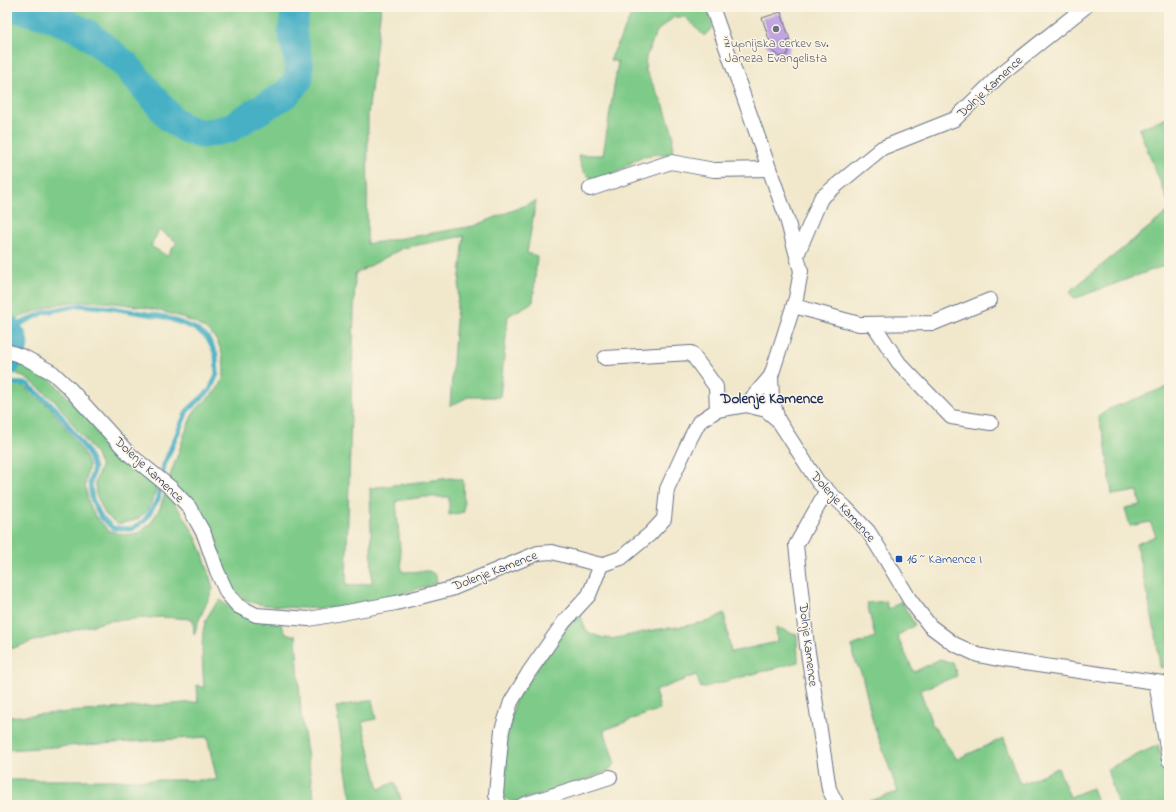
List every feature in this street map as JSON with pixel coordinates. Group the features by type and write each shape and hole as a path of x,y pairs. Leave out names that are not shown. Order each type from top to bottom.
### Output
{"street":[{"path":"712,7 787,219 801,271 794,306 771,376 772,399 778,420"},
{"name":"Dolnje Kamence","path":"797,255 821,198 882,148 956,119 1002,72 1084,7"},
{"path":"590,189 671,162 714,170 769,170"},
{"path":"794,306 859,324 934,323 990,300"},
{"path":"873,324 899,363 951,417 991,423"},
{"name":"Dolenje Kamence","path":"7,351 24,357 53,373 69,388 129,454 171,488 189,507 204,534 216,571 227,593 238,606 256,615 309,619 396,603 451,589 538,553 552,552 601,565 621,558 650,534 664,519 667,489 691,437 700,422 717,410 746,405 766,410 778,420 818,482 845,506 868,531 910,600 930,626 954,644 978,655 1003,660 1163,683"},
{"path":"605,358 691,353 716,387 717,410"},
{"path":"746,405 771,376"},
{"name":"Dolnje Kamence","path":"827,490 796,545 807,646 829,789 837,805"},
{"path":"499,805 496,794 502,730 511,702 529,672 564,622 589,596 601,565"},
{"path":"1163,683 1169,760"},
{"path":"523,805 610,777"}],"green space":[{"path":"36,7 289,7 286,18 286,34 292,58 291,77 284,89 237,116 203,128 172,116 160,99 115,47 89,25 51,10"},
{"path":"304,7 381,7 368,115 367,244 474,226 536,201 527,253 537,256 533,302 508,316 500,397 468,397 450,406 457,305 464,236 403,248 355,274 346,586 372,583 370,488 450,478 463,480 464,512 449,515 449,497 424,497 396,501 402,572 429,571 436,575 437,583 399,595 360,604 333,608 304,608 264,605 247,601 238,595 234,591 169,479 192,416 217,389 223,379 224,369 222,354 214,337 203,328 168,313 124,304 103,302 85,301 62,303 12,321 7,321 7,15 48,24 79,36 110,61 151,105 173,125 197,137 210,138 222,136 255,120 282,104 299,88 305,76 305,62 299,38","holes":["159,230 177,242 167,256 151,246"]},
{"path":"635,7 707,7 713,27 704,36 685,17 674,17 657,31 646,57 645,69 664,106 673,134 672,154 641,157 620,171 605,178 598,179 591,177 584,172 578,155 603,155 618,62 610,60"},
{"path":"1169,116 1169,204 1139,129"},
{"path":"1169,211 1169,264 1073,299 1070,291"},
{"path":"16,357 39,368 158,486 145,513 134,520 117,524 105,514 96,494 95,482 101,467 95,453 57,403 32,382 14,372"},
{"path":"18,384 51,408 83,452 89,465 85,484 88,501 95,516 109,531 125,535 139,533 151,523 160,508 165,493 183,515 199,544 213,589 198,622 194,635 193,619 161,617 108,621 7,650 7,406 12,389"},
{"path":"1169,386 1169,669 1160,667 1156,635 1136,544 1156,536 1150,522 1130,526 1125,508 1140,505 1138,491 1112,495 1105,441 1098,417 1109,409"},
{"path":"220,600 233,610 280,622 285,633 296,636 301,713 315,805 7,805 7,780 217,780 207,737 7,750 7,717 198,702 197,685 204,688 202,654 203,629 209,614"},
{"path":"886,601 888,610 901,601 915,625 897,636 914,672 940,659 953,663 957,676 920,690 932,724 957,759 1004,738 1021,784 1058,768 1070,797 1092,788 1098,805 857,805 898,792 873,722 862,675 853,656 852,646 875,637 867,603"},
{"path":"724,613 731,652 777,642 776,627 797,635 798,662 701,688 696,675 655,691 660,709 604,730 615,764 608,771 570,786 513,802 501,797 503,756 515,701 566,626 580,614 585,628 590,633 600,637 612,639 653,630 710,621"},
{"path":"372,700 376,719 362,722 379,789 395,782 403,805 353,805 349,789 336,707"},
{"path":"1158,745 1167,783 1169,805 1118,805 1107,769"}],"building":[{"name":"Župnijska cerkev sv. Janeza Evangelista","path":"781,12 790,40 787,41 790,48 787,55 779,57 765,44 770,42 762,18"}],"waterway":[{"path":"12,7 51,17 85,32 126,65 171,119 186,129 202,134 228,129 286,94 299,79 299,63 292,31 296,7"},
{"path":"7,330 45,312 79,305 112,308 165,317 194,328 207,337 216,354 217,374 210,390 187,411 164,465 158,499 145,520 132,529 113,528 101,517 92,499 90,483 94,468 87,451 56,409 27,384 7,383"},
{"path":"7,330 14,342 13,350 7,362"}],"place":[{"name":"Župnijska cerkev sv. Janeza Evangelista","path":"776,29"},
{"name":"16 ~ Kamence I","path":"899,559"}],"district":[{"name":"Dolenje Kamence","path":"772,399"}]}
